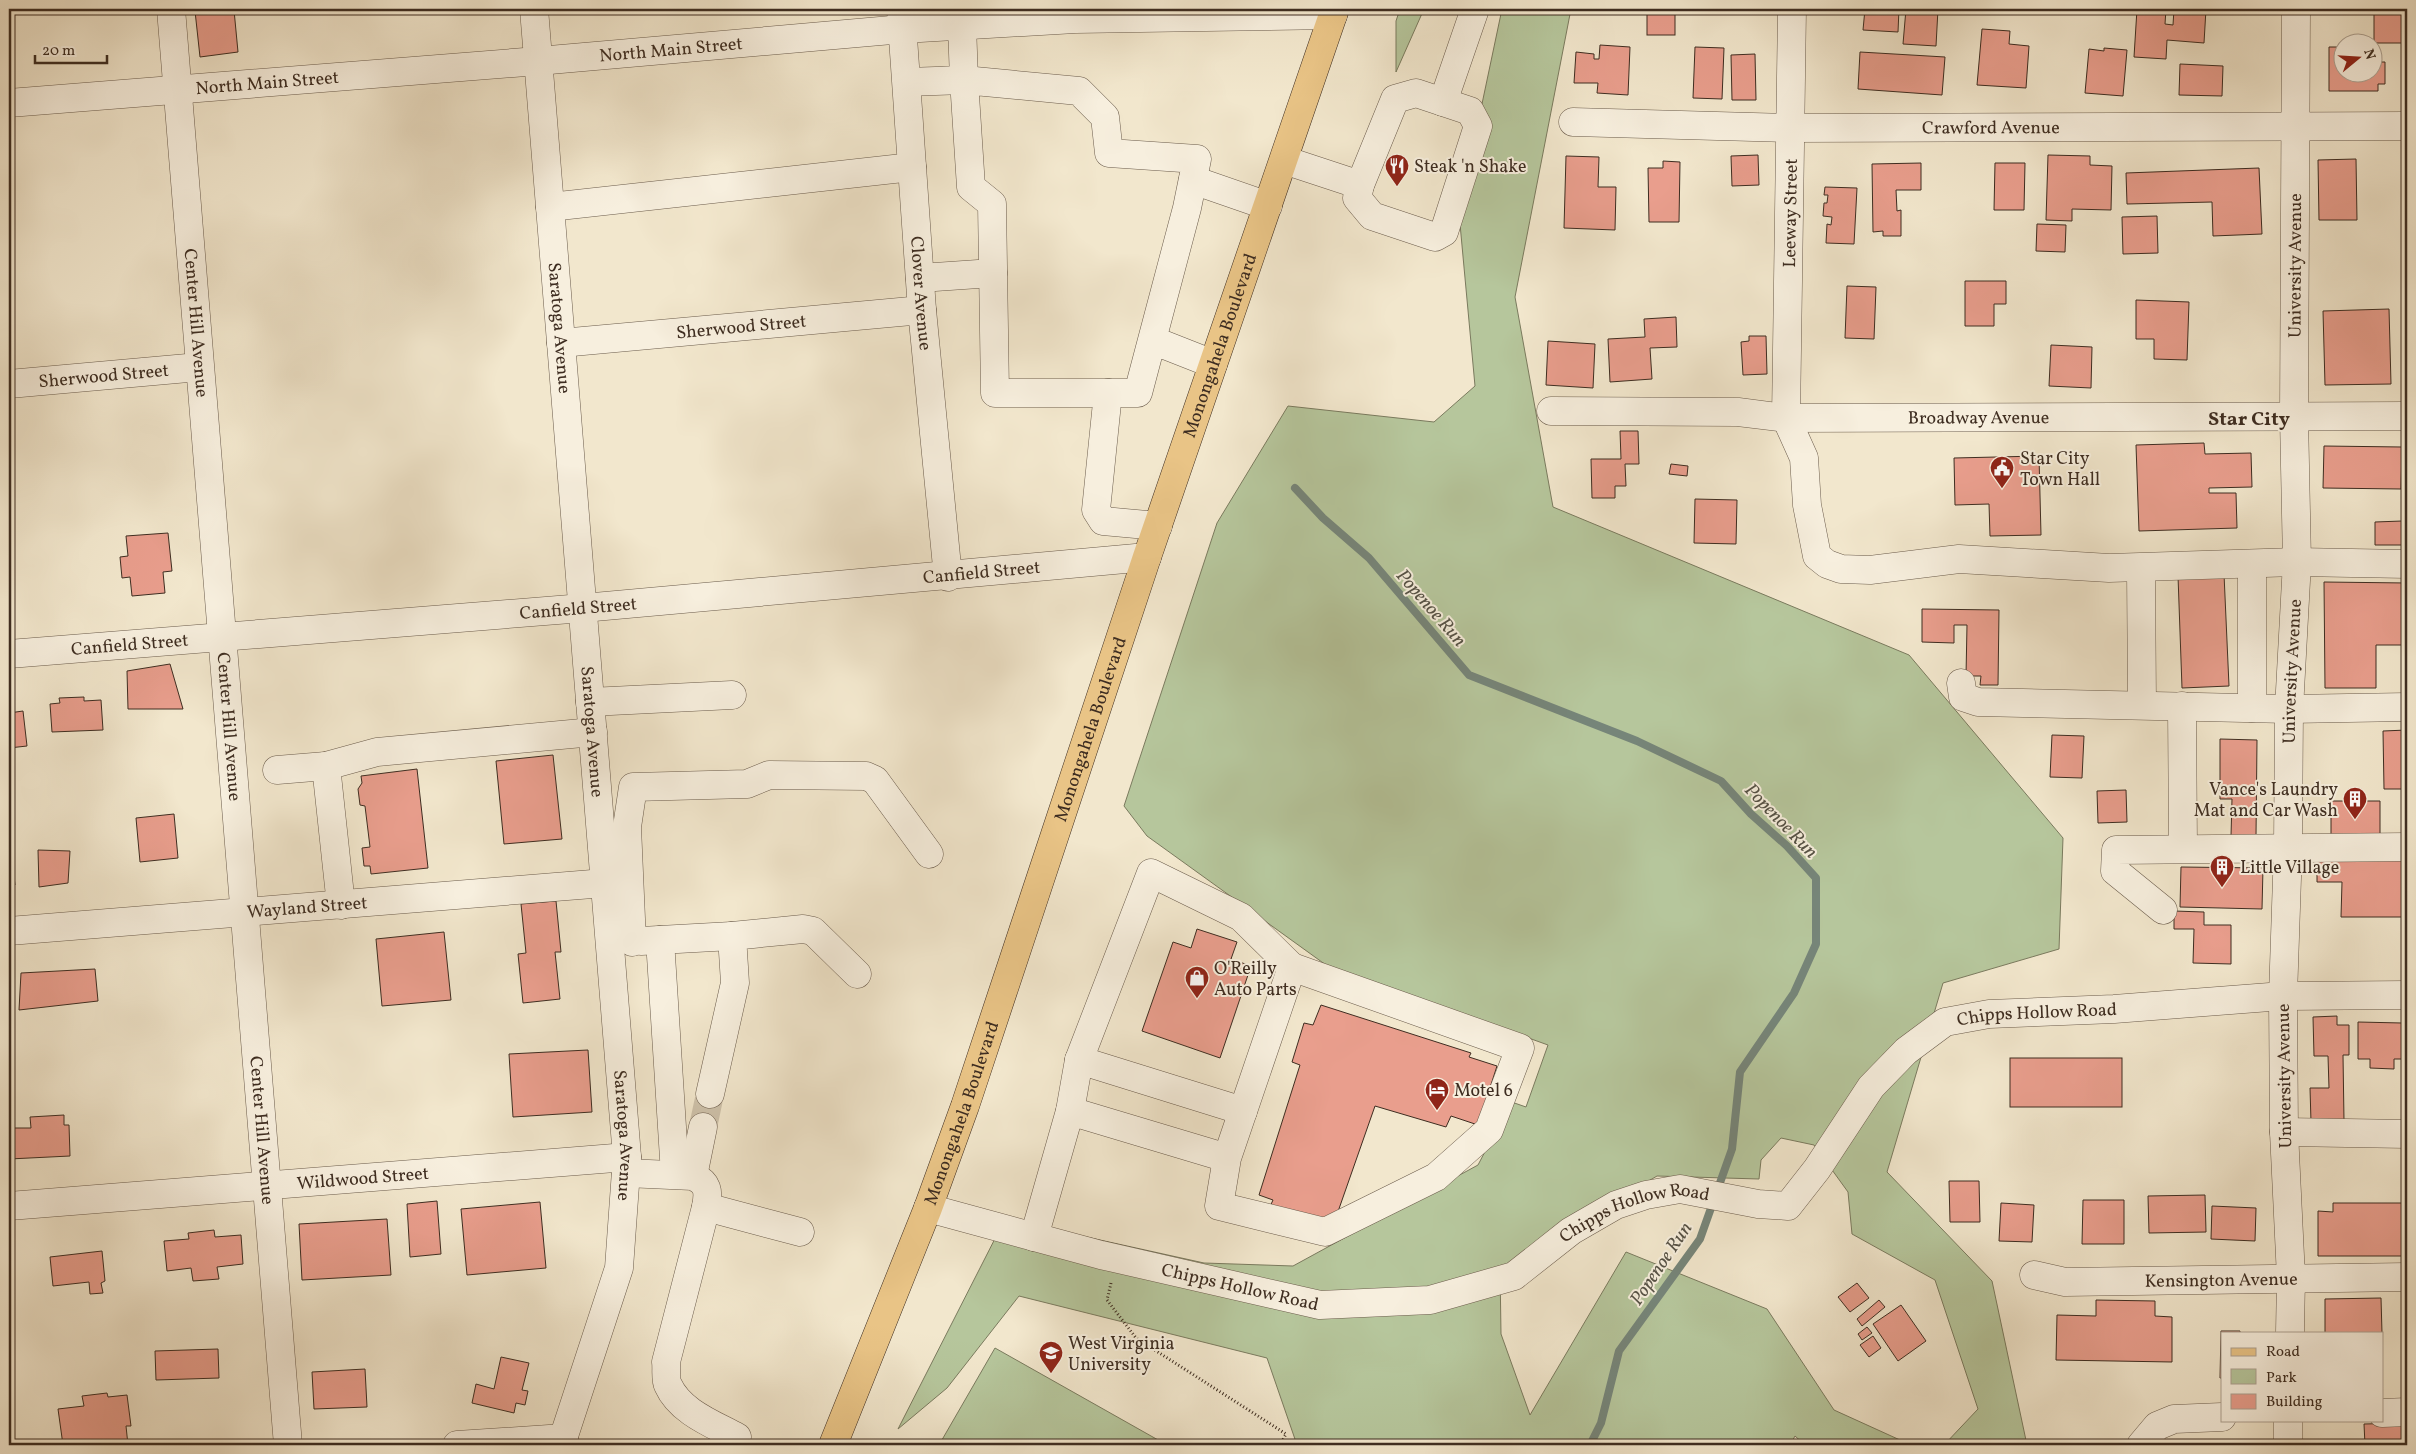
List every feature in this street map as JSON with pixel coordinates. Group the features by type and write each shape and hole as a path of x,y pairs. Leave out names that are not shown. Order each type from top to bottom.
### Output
{"main road":[{"name":"Monongahela Boulevard","path":"833,1445 928,1208 966,1106 1147,557 1334,12"}],"street":[{"name":"Center Hill Avenue","path":"171,9 288,1445"},
{"name":"Saratoga Avenue","path":"534,9 605,883 621,942 627,1165 619,1268 562,1442"},
{"path":"1443,102 1475,9"},
{"name":"Leeway Street","path":"1786,418 1792,128 1792,9"},
{"name":"University Avenue","path":"2290,1332 2291,1277 2284,1132 2283,996 2288,848 2289,709 2297,562 2294,417 2297,126 2296,9"},
{"name":"North Main Street","path":"9,103 538,61 902,19 962,25 1075,19 1334,12"},
{"name":"Clover Avenue","path":"902,19 922,310 948,577"},
{"path":"907,82 964,80 1079,91 1105,117 1109,153 1198,159 1138,392 994,393 992,204 971,187 964,80 962,25"},
{"path":"1416,93 1470,111 1478,126 1444,232 1435,237 1372,216 1357,198 1360,185 1395,99 1416,93"},
{"name":"Crawford Avenue","path":"1573,122 1792,128 2407,126"},
{"path":"1284,160 1360,185"},
{"path":"550,207 912,167"},
{"path":"1193,180 1268,206"},
{"path":"920,278 993,273"},
{"name":"Sherwood Street","path":"561,342 922,310"},
{"path":"1152,340 1213,364"},
{"name":"Sherwood Street","path":"9,384 199,367"},
{"path":"1108,393 1096,510 1103,521 1158,526"},
{"name":"Broadway Avenue","path":"1551,411 1738,412 1786,418 2407,416"},
{"path":"1786,418 1804,458 1807,505 1817,556 1827,564 1841,569 1870,570 1959,559 2142,568 2297,562 2407,564"},
{"name":"Canfield Street","path":"9,654 948,577 1147,557"},
{"path":"2252,564 2252,708"},
{"path":"2142,568 2142,705"},
{"path":"1961,683 1963,697 1978,702 2289,709 2407,708"},
{"path":"590,702 732,696"},
{"path":"2182,706 2183,848"},
{"path":"277,770 326,766 377,752 593,732"},
{"path":"326,766 341,904"},
{"path":"857,974 813,931 803,929 732,936 621,942 627,828 633,787 747,784 769,775 866,776 875,780 929,854"},
{"path":"2163,910 2115,871 2116,850 2183,848 2407,848"},
{"path":"1034,1237 1070,1111 1079,1060 1151,873 1240,917 1292,966 1520,1048 1489,1130 1436,1177 1325,1232 1219,1206 1227,1158 1292,966"},
{"name":"Wayland Street","path":"9,931 605,883"},
{"path":"710,1094 735,983 732,936"},
{"path":"660,940 684,1175"},
{"path":"2283,996 2407,995"},
{"name":"Chipps Hollow Road","path":"928,1208 1117,1258 1320,1305 1430,1300 1514,1276 1571,1231 1616,1205 1646,1195 1680,1189 1758,1204 1788,1206 1817,1169 1871,1087 1906,1051 1945,1022 1989,1014 2114,1009 2283,996"},
{"path":"1079,1060 1243,1111"},
{"path":"1070,1111 1227,1158"},
{"path":"684,1175 703,1127"},
{"path":"2284,1132 2407,1134"},
{"name":"Wildwood Street","path":"9,1206 266,1186 627,1165 684,1175"},
{"path":"684,1175 702,1180 709,1193 666,1362 667,1384 676,1398 689,1411 738,1437"},
{"path":"706,1207 800,1232"},
{"name":"Kensington Avenue","path":"2034,1275 2065,1282 2291,1277 2407,1277"},
{"path":"2384,1413 2407,1412"},
{"path":"2142,1445 2157,1426 2174,1419 2221,1418"},
{"path":"2288,1422 2288,1445"},
{"path":"457,1445 562,1442"}],"path":[{"path":"1117,1258 1107,1300 1136,1338 1286,1434 1280,1445"}],"green space":[{"path":"1400,9 1424,9 1396,72 1396,21"},
{"path":"1502,9 1571,9 1515,297 1553,507 1909,655 2063,838 2059,949 1943,983 1887,1172 1992,1281 2027,1445 1944,1445 1978,1409 1935,1280 1852,1234 1848,1192 1814,1145 1781,1138 1761,1160 1759,1179 1657,1176 1500,1269 1501,1334 1530,1415 1626,1252 1767,1309 1834,1410 1911,1445 1805,1445 1795,1436 1790,1445 1297,1445 1267,1358 1019,1296 947,1388 898,1429 1005,1219 1204,1263 1293,1266 1478,1165 1489,1144 1500,1098 1526,1107 1548,1045 1326,965 1147,836 1124,806 1217,523 1288,406 1434,422 1475,386 1459,213"},
{"path":"995,1348 1167,1445 939,1445"}],"building":[{"path":"1647,9 1675,9 1675,35 1647,35"},
{"path":"1865,9 1899,9 1898,32 1863,30"},
{"path":"1906,9 1938,9 1936,46 1903,44"},
{"path":"2137,9 2166,9 2165,24 2173,25 2174,9 2206,9 2204,43 2167,40 2166,59 2134,57"},
{"path":"2374,9 2407,9 2407,51 2405,51 2405,43 2384,43 2384,32 2374,32"},
{"path":"234,10 238,52 200,57 195,11"},
{"path":"1982,29 2010,31 2009,44 2029,46 2026,88 1977,85"},
{"path":"1600,45 1630,47 1628,95 1597,93 1598,83 1574,83 1576,52 1594,54 1594,59 1599,59"},
{"path":"1695,47 1724,48 1722,99 1693,98"},
{"path":"2329,47 2334,47 2334,82 2384,82 2385,62 2385,84 2378,84 2378,91 2329,91"},
{"path":"2104,48 2127,50 2123,96 2085,93 2089,49 2104,51"},
{"path":"1860,52 1945,57 1942,95 1858,89"},
{"path":"1755,54 1756,100 1732,100 1731,55"},
{"path":"2180,64 2223,66 2222,96 2179,95"},
{"path":"1758,155 1759,185 1732,186 1731,156"},
{"path":"2048,155 2090,156 2090,165 2112,166 2111,210 2072,209 2072,221 2046,220"},
{"path":"1566,156 1599,157 1598,187 1616,187 1615,230 1564,228"},
{"path":"2356,159 2357,220 2319,220 2318,160"},
{"path":"1663,161 1680,162 1679,222 1649,222 1648,168 1663,168"},
{"path":"1921,163 1921,190 1896,190 1897,211 1901,210 1901,236 1883,236 1883,231 1873,232 1872,164"},
{"path":"1995,163 2025,163 2024,210 1994,210"},
{"path":"2259,168 2262,234 2213,236 2212,202 2127,204 2126,173"},
{"path":"2405,168 2407,168 2407,206 2404,206"},
{"path":"1825,187 1857,188 1854,244 1826,243 1827,224 1831,225 1832,217 1823,216 1824,203 1827,203 1828,195 1824,195"},
{"path":"2157,216 2158,253 2123,254 2122,217"},
{"path":"2037,224 2066,225 2065,252 2036,251"},
{"path":"1965,281 2006,281 2006,304 1994,304 1994,326 1965,326"},
{"path":"1847,286 1876,287 1874,339 1845,338"},
{"path":"2136,300 2189,302 2187,360 2154,359 2154,339 2136,339"},
{"path":"2389,309 2391,384 2325,385 2323,311"},
{"path":"1676,317 1677,347 1650,348 1652,379 1610,382 1608,339 1645,337 1644,319"},
{"path":"1749,336 1766,336 1767,374 1743,375 1741,342 1749,341"},
{"path":"1548,341 1595,344 1593,388 1546,385"},
{"path":"2051,345 2092,347 2091,388 2049,386"},
{"path":"1620,431 1638,431 1639,464 1625,464 1626,486 1615,486 1615,498 1592,498 1591,459 1621,459"},
{"path":"2204,443 2205,454 2251,453 2252,487 2209,488 2209,493 2236,493 2237,528 2139,531 2136,445"},
{"path":"2324,446 2402,447 2401,489 2323,488"},
{"name":"Star City Town Hall","path":"2039,456 2041,535 1990,536 1989,504 1955,505 1954,458"},
{"path":"1671,464 1688,466 1687,476 1669,474"},
{"path":"1695,499 1737,500 1736,544 1694,543"},
{"path":"2402,521 2402,545 2375,545 2375,522"},
{"path":"168,533 172,571 163,572 165,593 132,596 130,577 122,578 120,557 128,556 126,536"},
{"path":"2224,574 2229,686 2182,688 2178,576"},
{"path":"2324,582 2407,583 2407,645 2376,645 2376,688 2325,688"},
{"path":"1922,609 1999,610 1998,685 1980,685 1981,676 1966,676 1967,625 1954,625 1954,643 1922,642"},
{"path":"170,664 183,709 128,709 127,671"},
{"path":"84,697 84,701 101,700 103,730 52,732 50,704 60,703 59,698"},
{"path":"23,711 27,746 9,748 9,713"},
{"path":"2407,730 2407,789 2384,789 2383,731"},
{"path":"2052,735 2084,736 2082,778 2050,777"},
{"path":"2220,739 2257,740 2256,836 2231,836 2232,799 2220,799"},
{"path":"553,755 562,839 504,844 496,761"},
{"path":"417,769 428,868 371,874 370,866 364,866 362,848 370,847 365,806 360,805 358,789 362,783 361,776"},
{"path":"2126,790 2127,822 2098,823 2097,791"},
{"name":"Vance's Laundry Mat and Car Wash","path":"2331,801 2380,801 2380,839 2331,838"},
{"path":"174,814 178,858 140,862 136,818"},
{"path":"10,844 15,885 9,885"},
{"path":"38,850 70,851 68,883 39,887"},
{"path":"2317,859 2407,860 2407,917 2341,917 2342,882 2317,882"},
{"name":"Little Village","path":"2181,867 2263,868 2262,909 2180,907"},
{"path":"556,901 561,952 555,952 560,999 523,1003 518,954 526,953 521,904"},
{"path":"2174,911 2204,912 2204,925 2231,925 2231,964 2193,963 2194,929 2174,929"},
{"name":"O'Reilly Auto Parts","path":"1197,929 1237,942 1231,959 1251,966 1220,1058 1142,1031 1173,942 1191,948"},
{"path":"444,932 451,1000 382,1006 376,939"},
{"path":"95,969 98,1001 19,1010 21,973"},
{"name":"Motel 6","path":"1321,1005 1471,1053 1469,1057 1497,1066 1478,1125 1451,1116 1446,1127 1375,1106 1334,1223 1268,1211 1273,1200 1259,1195 1300,1065 1292,1062 1304,1023 1313,1025"},
{"path":"2337,1016 2337,1025 2349,1025 2349,1055 2343,1055 2344,1121 2311,1122 2310,1088 2329,1088 2328,1056 2314,1056 2313,1017"},
{"path":"2402,1017 2407,1017 2407,1080 2402,1080 2402,1059 2394,1059 2394,1069 2370,1068 2370,1059 2358,1059 2358,1022 2402,1023"},
{"path":"588,1050 592,1112 513,1117 509,1054"},
{"path":"2010,1058 2122,1058 2122,1107 2010,1107"},
{"path":"64,1115 64,1125 69,1125 70,1156 9,1159 9,1128 31,1128 30,1117"},
{"path":"1949,1181 1979,1181 1980,1222 1950,1222"},
{"path":"2205,1195 2206,1232 2149,1233 2148,1196"},
{"path":"2083,1200 2124,1200 2124,1244 2082,1244"},
{"path":"437,1201 441,1254 410,1257 407,1204"},
{"path":"540,1202 546,1268 467,1275 461,1209"},
{"path":"2001,1203 2034,1205 2032,1242 1999,1241"},
{"path":"2333,1203 2407,1203 2407,1256 2318,1256 2318,1211 2333,1212"},
{"path":"2212,1206 2256,1208 2255,1241 2211,1239"},
{"path":"387,1219 391,1275 302,1280 299,1224"},
{"path":"214,1230 215,1237 241,1235 243,1264 217,1267 219,1279 193,1281 191,1268 167,1271 164,1241 189,1239 188,1233"},
{"path":"102,1251 105,1281 101,1283 103,1293 90,1294 89,1282 53,1286 50,1257"},
{"path":"1857,1283 1869,1298 1850,1312 1838,1297"},
{"path":"2381,1298 2382,1332 2325,1332 2325,1299"},
{"path":"1879,1300 1885,1307 1862,1326 1857,1319"},
{"path":"2096,1300 2155,1301 2155,1316 2172,1317 2172,1362 2056,1360 2057,1315 2096,1316"},
{"path":"1901,1305 1926,1341 1898,1361 1873,1324"},
{"path":"1867,1327 1872,1333 1862,1340 1858,1334"},
{"path":"2221,1331 2240,1331 2221,1332 2220,1378"},
{"path":"1873,1336 1881,1348 1869,1357 1860,1345"},
{"path":"218,1349 219,1378 156,1380 155,1351"},
{"path":"501,1357 529,1363 522,1390 528,1391 525,1405 516,1403 514,1413 472,1403 476,1384 494,1389"},
{"path":"365,1369 367,1407 314,1409 312,1372"},
{"path":"107,1393 108,1397 127,1395 131,1426 126,1426 128,1445 63,1445 58,1409 84,1406 82,1396"},
{"path":"9,1417 13,1417 14,1443 9,1444"},
{"path":"2407,1423 2407,1445 2365,1445 2364,1424"}],"waterway":[{"name":"Popenoe Run","path":"1295,488 1323,518 1369,558 1469,675 1637,741 1721,781 1751,814 1787,846 1816,878 1816,944 1794,993 1740,1072 1732,1149 1700,1239 1619,1351 1601,1423 1590,1445"}],"tunnel":[{"path":"703,1127 710,1094"}],"place":[{"name":"Steak 'n Shake","path":"1397,187"},
{"name":"Star City Town Hall","path":"2002,489"},
{"name":"Vance's Laundry Mat and Car Wash","path":"2355,820"},
{"name":"Little Village","path":"2222,888"},
{"name":"O'Reilly Auto Parts","path":"1197,999"},
{"name":"Motel 6","path":"1437,1111"},
{"name":"West Virginia University","path":"1051,1374"}],"district":[{"name":"Star City","path":"2249,418"}]}
